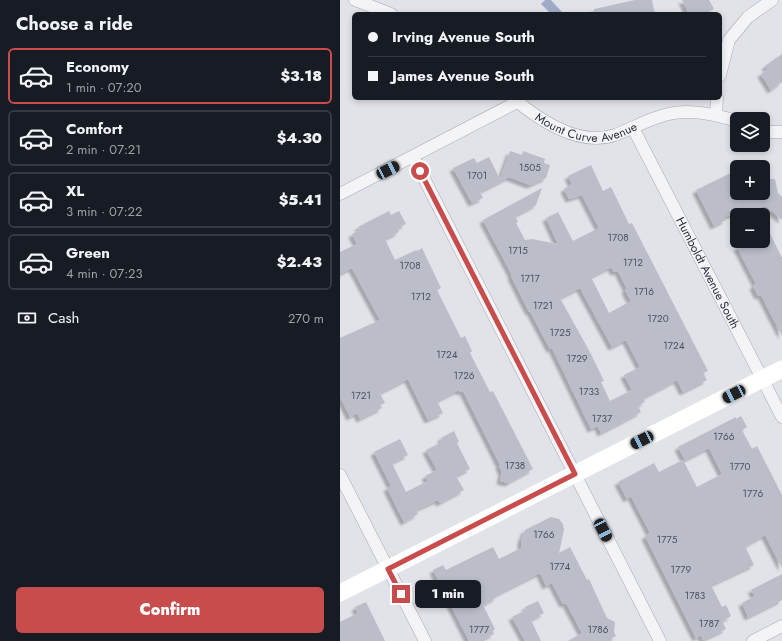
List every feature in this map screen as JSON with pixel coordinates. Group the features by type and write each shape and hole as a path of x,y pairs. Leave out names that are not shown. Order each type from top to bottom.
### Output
{"street":[{"path":"355,0 386,12"},
{"path":"722,67 729,40 748,17 772,0"},
{"name":"Mount Curve Avenue","path":"340,194 413,157 515,100 568,133 590,138 613,136 660,116 673,113 699,112 730,119"},
{"path":"716,115 717,100"},
{"name":"Humboldt Avenue South","path":"633,128 782,417"},
{"path":"770,130 782,132"},
{"path":"413,157 660,641"},
{"path":"340,593 782,369"},
{"path":"340,475 424,641"},
{"path":"753,641 782,626"}],"water":[{"path":"545,0 551,0 562,12 549,12 541,4"}],"building":[{"path":"635,0 652,0 655,12 594,12 594,9"},
{"path":"682,0 709,0 714,9 708,12 688,12"},
{"path":"782,54 782,82 771,90 761,74 768,69 765,66"},
{"path":"510,151 522,155 523,151 545,159 544,163 550,165 546,178 530,185 509,177 480,192 483,198 472,203 453,168 474,158 477,163 489,157 500,179"},
{"path":"591,165 603,191 611,187 629,224 632,223 708,371 703,373 707,380 683,392 677,380 643,398 645,402 638,406 641,412 601,433 598,426 591,429 552,348 550,349 530,311 529,312 511,276 512,275 483,220 542,188 536,205 515,216 518,222 516,223 525,240 532,239 558,244 546,218 558,212 573,241 599,228 582,195 569,199 564,189 572,184 568,176","holes":["611,267 614,272 618,271 631,301 609,313 591,277","580,288 612,347 626,340 640,367 624,375 632,390 610,401 601,382 604,381 591,354 560,298"]},
{"path":"730,173 730,200 770,200 770,178 775,179 778,193 782,197 782,220 766,206 758,208 730,208 730,215 724,217 726,220 714,226 696,190"},
{"path":"389,211 391,215 399,211 406,224 397,228 399,232 385,239 395,260 422,248 441,288 437,290 461,338 465,336 472,351 470,353 490,392 493,391 533,469 508,483 500,481 502,472 499,466 500,465 463,391 460,392 459,390 437,401 443,413 428,420 408,379 380,393 385,403 380,405 382,408 360,419 357,413 350,417 340,397 340,338 380,320 352,268 340,274 340,252 357,244 352,234 360,230 358,227"},
{"path":"770,233 782,258 782,336 761,295 758,296 753,286 756,284 738,248 770,248"},
{"path":"741,416 747,427 742,430 752,449 757,446 782,495 782,568 765,535 745,546 754,565 711,585 722,607 726,605 731,616 722,621 726,629 703,640 701,635 696,638 645,536 650,533 631,496 627,499 618,482 654,463 659,472 683,460 697,487 722,474 709,448 685,460 678,447 736,417 736,419"},
{"path":"454,431 459,442 457,443 470,469 456,476 464,490 440,503 438,500 416,510 418,514 404,522 387,488 391,486 374,452 400,439 408,455 392,463 406,492 428,481 425,476 437,470 426,450 442,442 441,438"},
{"path":"551,517 559,519 563,524 564,530 559,553 570,547 587,580 589,579 607,618 615,622 614,632 616,636 607,641 568,641 582,633 566,603 563,604 552,583 546,586 540,573 496,595 497,597 483,605 495,629 493,631 494,634 479,641 469,641 433,570 443,565 446,570 493,547 499,559 521,548 521,540 525,530"},
{"path":"782,574 782,600 748,617 742,603 755,596 751,590"},
{"path":"538,601 544,613 531,620 541,641 525,641 512,617 526,610 525,607"},
{"path":"366,602 385,641 340,641 340,622 358,613 355,607"}],"route":[{"path":"401,594 388,569 575,474 420,171"}]}
